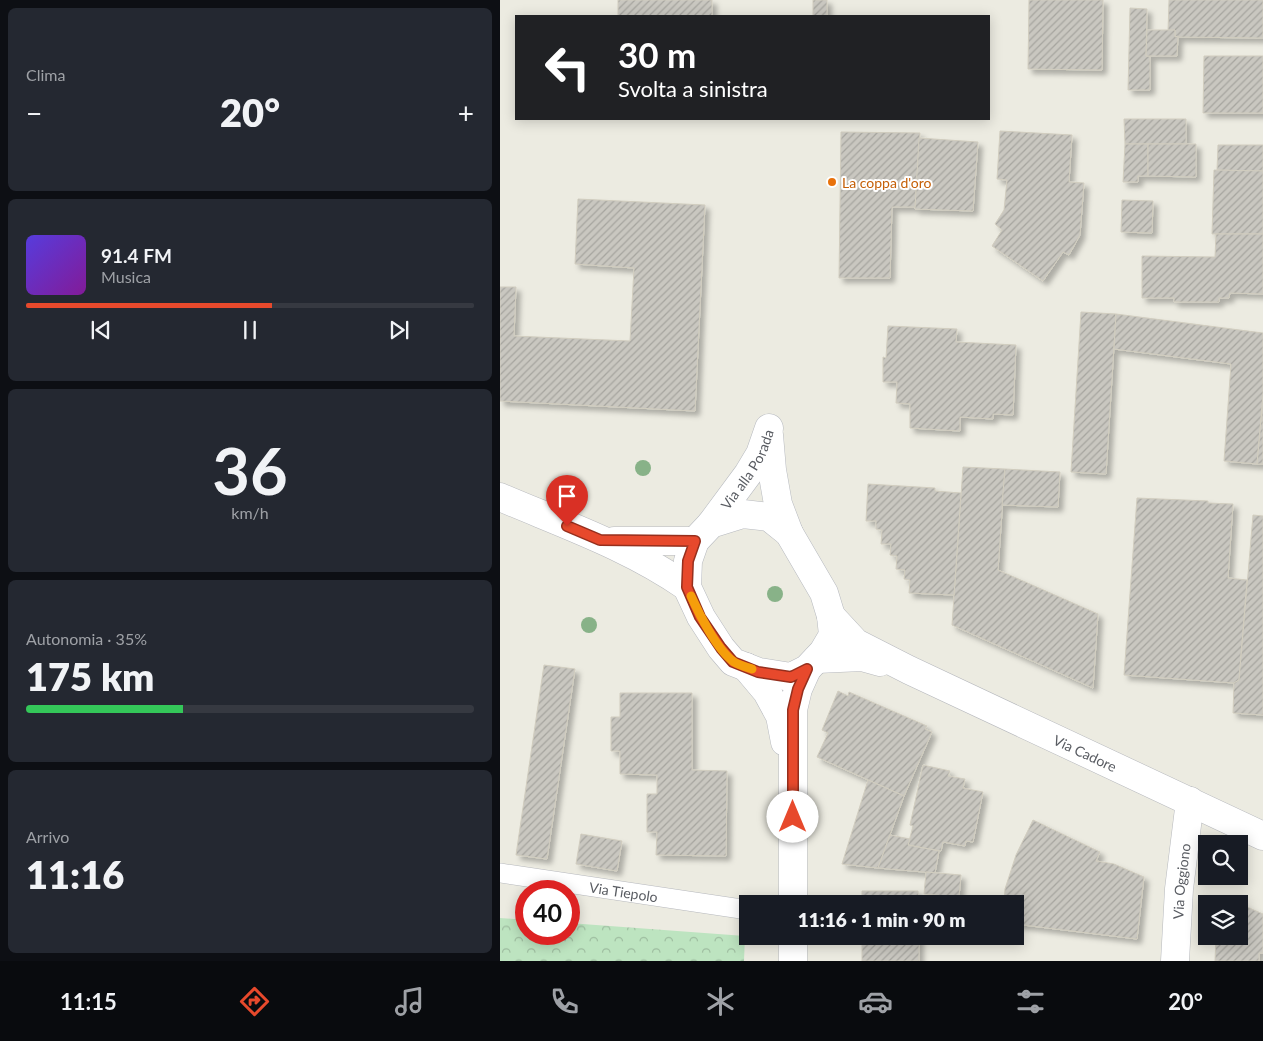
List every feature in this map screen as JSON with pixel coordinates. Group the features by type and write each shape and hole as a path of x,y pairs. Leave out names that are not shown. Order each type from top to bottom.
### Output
{"street":[{"name":"Via alla Porada","path":"703,532 748,474 760,454 769,428 776,495 789,533"},
{"path":"500,497 640,558 687,587"},
{"path":"600,540 703,532 743,514 769,517 789,533 824,593 831,616 832,634 823,652 812,664 798,689 793,710 793,895"},
{"path":"703,532 688,561 687,587 700,617 721,648 733,662 758,672 791,677 812,664"},
{"name":"Via Cadore","path":"831,616 856,643 908,670 1263,836"},
{"name":"Via Cadore","path":"812,664 862,657 908,670"},
{"path":"746,667 766,692 780,716 793,782"},
{"name":"Via Oggiono","path":"1174,961 1179,889 1190,801"},
{"path":"793,945 793,961"}],"lane":[{"name":"Via Tiepolo","path":"500,874 739,909"}],"green space":[{"path":"500,918 515,919 515,945 580,945 580,924 739,936 739,945 745,945 744,961 500,961"}],"building":[{"path":"618,0 712,0 712,15 618,15"},
{"path":"813,0 827,0 827,15 813,15"},
{"path":"1029,0 1103,0 1102,70 1028,69"},
{"path":"1169,0 1263,0 1263,38 1175,37 1175,30 1168,31"},
{"path":"1130,8 1147,9 1146,56 1150,56 1150,90 1128,90"},
{"path":"1147,30 1175,30 1175,37 1178,36 1177,56 1146,56"},
{"path":"1204,56 1263,56 1263,113 1203,113"},
{"path":"1124,119 1186,119 1186,144 1125,144"},
{"path":"1000,131 1072,135 1069,182 1084,183 1080,235 1069,255 1063,252 1043,281 992,246 1002,230 995,224 1004,210 1007,180 997,179"},
{"path":"841,132 920,133 915,207 892,207 890,278 839,278"},
{"path":"919,138 978,142 973,211 915,209"},
{"path":"1125,144 1148,144 1148,176 1138,176 1138,182 1123,182"},
{"path":"1148,144 1196,144 1196,177 1148,176"},
{"path":"1218,145 1263,145 1263,171 1217,170"},
{"path":"1214,170 1263,171 1263,234 1212,234"},
{"path":"578,199 705,205 695,411 500,401 500,287 516,287 514,336 630,341 634,268 575,264"},
{"path":"1122,200 1153,201 1152,233 1121,232"},
{"path":"1216,234 1263,234 1263,294 1230,293 1229,298 1219,298 1219,302 1174,302 1174,298 1142,298 1142,256 1215,257"},
{"path":"1081,312 1116,314 1106,474 1071,472"},
{"path":"1116,314 1263,333 1263,394 1257,464 1224,461 1231,364 1114,349"},
{"path":"888,326 957,329 956,342 1016,345 1013,415 993,414 993,419 960,417 960,431 910,428 910,404 896,403 897,382 883,382 883,357 886,358"},
{"path":"1262,410 1263,464 1257,464"},
{"path":"963,467 1005,469 998,570 1098,614 1093,688 952,625"},
{"path":"1005,469 1060,472 1058,507 1002,505"},
{"path":"868,484 935,488 935,491 961,493 954,595 909,593 910,580 904,579 905,570 896,569 897,556 890,555 891,544 881,544 882,530 876,529 876,521 866,521"},
{"path":"1137,498 1233,504 1228,578 1247,580 1239,680 1234,683 1124,675"},
{"path":"1253,515 1263,516 1263,715 1233,713 1234,683 1239,680"},
{"path":"544,665 575,669 547,859 516,855"},
{"path":"838,691 848,696 849,692 927,726 925,729 932,732 904,796 817,757 828,733 822,730"},
{"path":"620,693 692,693 692,770 727,771 726,856 656,855 657,832 647,832 647,794 657,794 657,775 620,774 620,751 611,751 611,717 620,717"},
{"path":"923,765 950,771 948,776 965,779 963,788 983,792 973,842 966,841 965,846 943,842 941,851 908,845 913,826 910,825"},
{"path":"868,780 904,796 878,868 842,864"},
{"path":"1033,820 1100,852 1096,861 1114,864 1144,877 1137,939 1024,925 1024,895 1005,895 1016,855"},
{"path":"581,834 622,841 617,871 576,864"},
{"path":"890,835 910,839 908,845 939,851 935,873 878,868"},
{"path":"926,872 961,875 959,895 924,894"},
{"path":"862,891 918,891 918,895 862,895"},
{"path":"1248,907 1263,914 1263,953 1259,953 1259,961 1215,961 1216,945 1248,945"},
{"path":"862,945 919,945 919,961 862,961"}],"slow traffic":[{"path":"691,596 700,617 721,648 733,662 752,669"}],"place":[{"name":"La coppa d'oro","path":"832,182"}],"route":[{"path":"567,526 600,540 695,541 688,561 687,587 700,617 733,662 758,672 791,677 807,669 798,689 793,710 793,817"}]}
